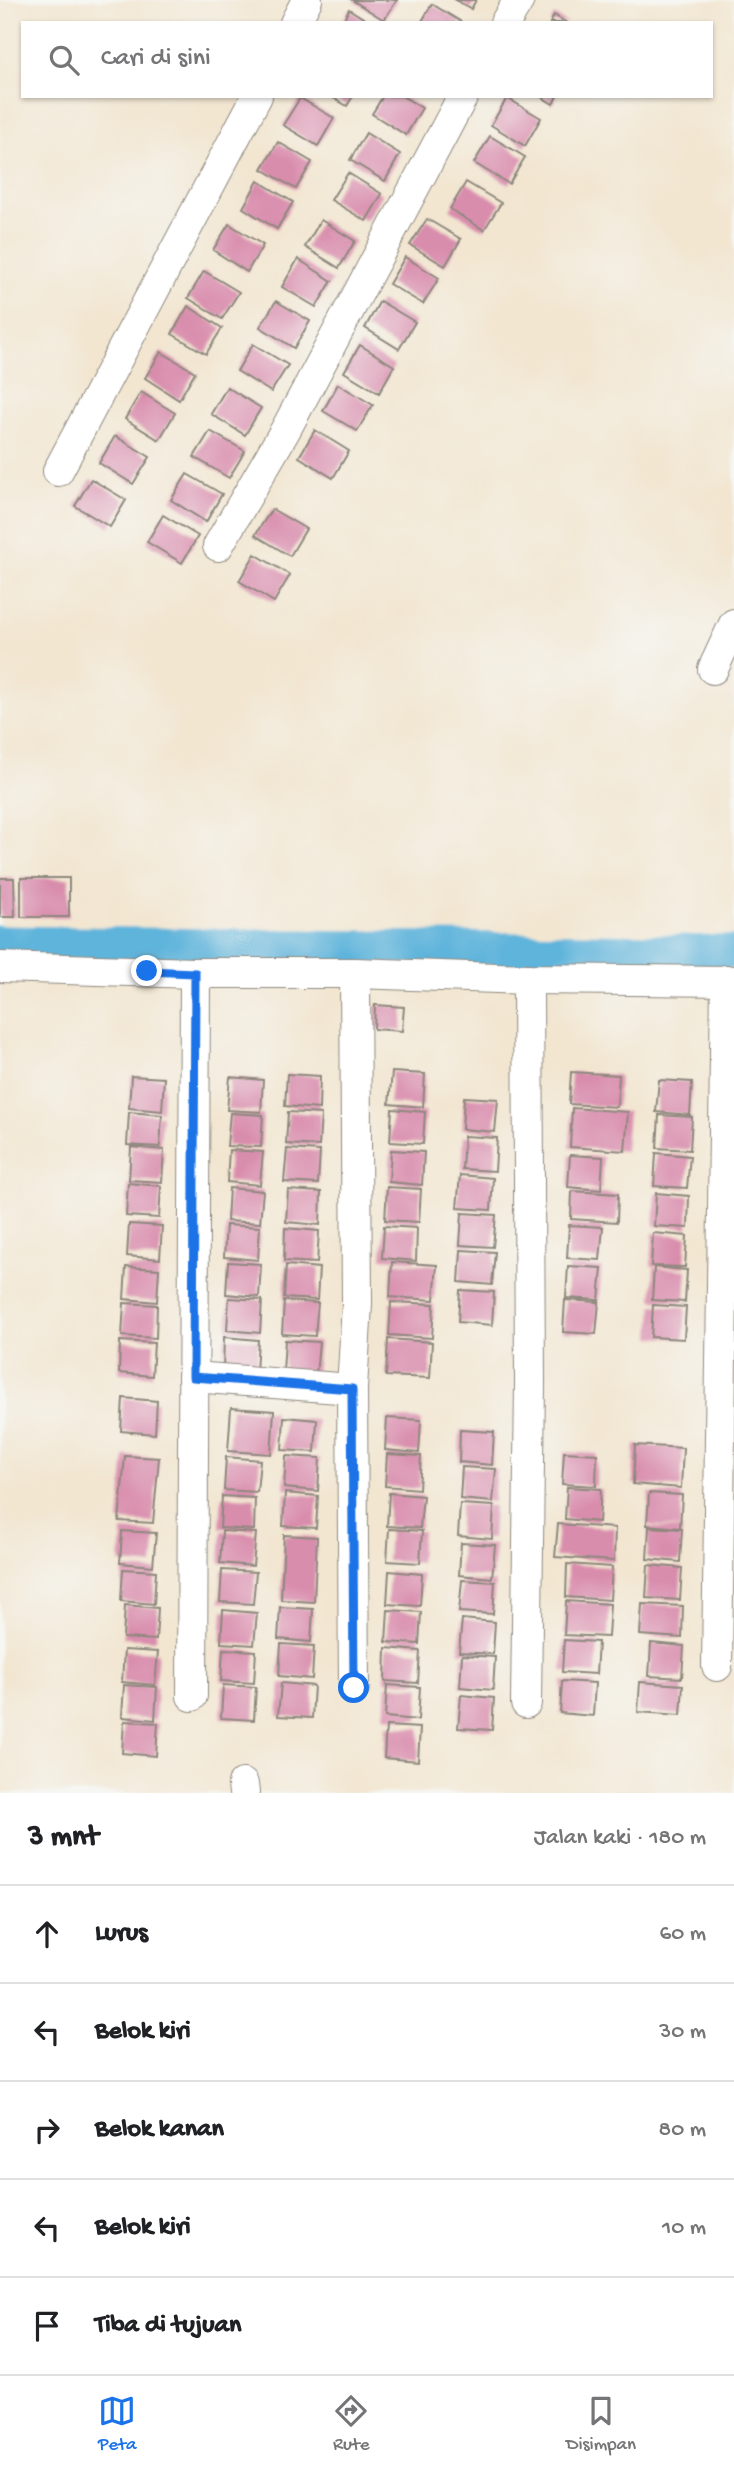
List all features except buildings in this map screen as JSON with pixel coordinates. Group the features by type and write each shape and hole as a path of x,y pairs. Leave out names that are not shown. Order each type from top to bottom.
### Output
{"street":[{"path":"296,21 307,0"},
{"path":"506,21 519,0"},
{"path":"58,471 256,98"},
{"path":"218,546 286,429 462,98"},
{"path":"713,668 734,624"},
{"path":"0,967 527,979 730,980 717,1666"},
{"path":"192,1696 195,973"},
{"path":"354,1688 352,1389 357,1304 355,973"},
{"path":"526,1703 530,1383 527,979"},
{"path":"193,1377 352,1389"}],"waterway":[{"path":"0,942 734,952"}],"route":[{"path":"147,971 195,973 193,1377 352,1389 354,1688"}]}
